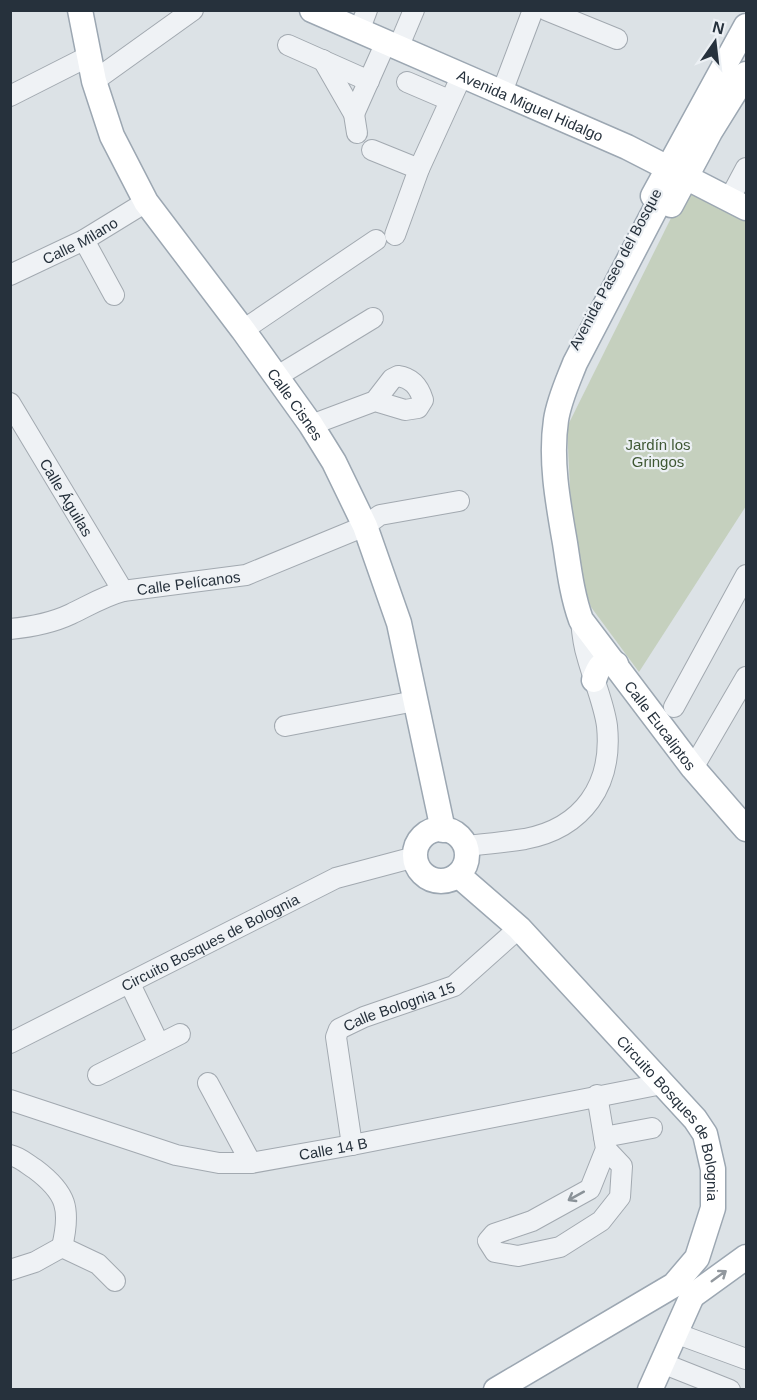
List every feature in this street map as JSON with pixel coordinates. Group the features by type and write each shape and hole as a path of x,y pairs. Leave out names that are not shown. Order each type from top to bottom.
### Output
{"main road":[{"name":"Calle Cisnes","path":"80,10 94,81 112,136 146,202 243,330 311,425 334,462 365,526 399,623 443,830"},
{"name":"Avenida Miguel Hidalgo","path":"312,10 363,21 392,45 502,92 675,175 733,200"},
{"name":"Avenida Paseo del Bosque","path":"581,620 574,601 562,526 569,504 563,448 572,397 584,364 747,26"},
{"path":"688,150 747,53"},
{"name":"Avenida Paseo del Bosque","path":"675,175 710,132 747,74"},
{"path":"710,132 708,145 711,171 733,200"},
{"name":"Calle Eucaliptos","path":"581,620 693,768 747,829"},
{"path":"594,680 599,666 605,662 616,664"},
{"path":"436,830 443,830 457,834 466,846 466,862 458,875 451,880 434,881 419,870 415,857 416,848 423,836 436,830"},
{"name":"Circuito Bosques de Bolognia","path":"458,875 519,928 695,1119 705,1134 712,1169 713,1208 697,1258 683,1290 496,1389"},
{"path":"650,1389 675,1333 683,1290 747,1257"}],"street":[{"path":"94,81 193,10"},
{"path":"354,114 369,81 414,10"},
{"path":"502,92 533,10"},
{"path":"546,10 617,39"},
{"path":"288,45 369,81"},
{"path":"10,96 88,56"},
{"path":"323,60 354,114 357,133"},
{"path":"243,330 385,238 462,75"},
{"path":"407,82 449,100"},
{"path":"372,150 419,170"},
{"path":"733,200 747,168"},
{"name":"Calle Milano","path":"10,275 84,240 146,202"},
{"path":"84,240 114,295"},
{"path":"276,377 373,318"},
{"path":"311,425 375,401"},
{"name":"Calle Águilas","path":"10,403 123,591"},
{"name":"Calle Pelícanos","path":"10,629 29,627 68,615 110,594 123,591 246,575 365,526 380,515 459,501"},
{"path":"675,708 747,575"},
{"name":"Avenida Paseo del Bosque","path":"466,846 527,838 556,829 578,814 594,796 606,769 607,725 584,645 581,620"},
{"path":"693,768 747,677"},
{"path":"285,726 416,701"},
{"name":"Circuito Bosques de Bolognia","path":"10,1043 336,878 415,857"},
{"name":"Calle Bolognia 15","path":"352,1145 336,1037 339,1029 364,1017 454,986 519,928"},
{"path":"130,984 159,1044"},
{"path":"98,1075 180,1034"},
{"path":"208,1083 251,1163"},
{"name":"Calle 14 B","path":"10,1100 176,1155 219,1163 251,1163 662,1084"},
{"path":"597,1095 605,1143 622,1166 620,1197 601,1221 560,1246 518,1256 495,1252 488,1241 494,1234 532,1221 590,1189 605,1143"},
{"path":"605,1143 652,1128"},
{"path":"10,1155 18,1157 48,1179 65,1202 68,1223 62,1247 35,1262 10,1270"},
{"path":"62,1247 98,1264 116,1281"},
{"path":"675,1333 747,1359"},
{"path":"662,1363 730,1389"}],"green space":[{"name":"Jardín los Gringos","path":"687,186 746,221 746,506 639,672 591,607 573,551 567,427"}]}
